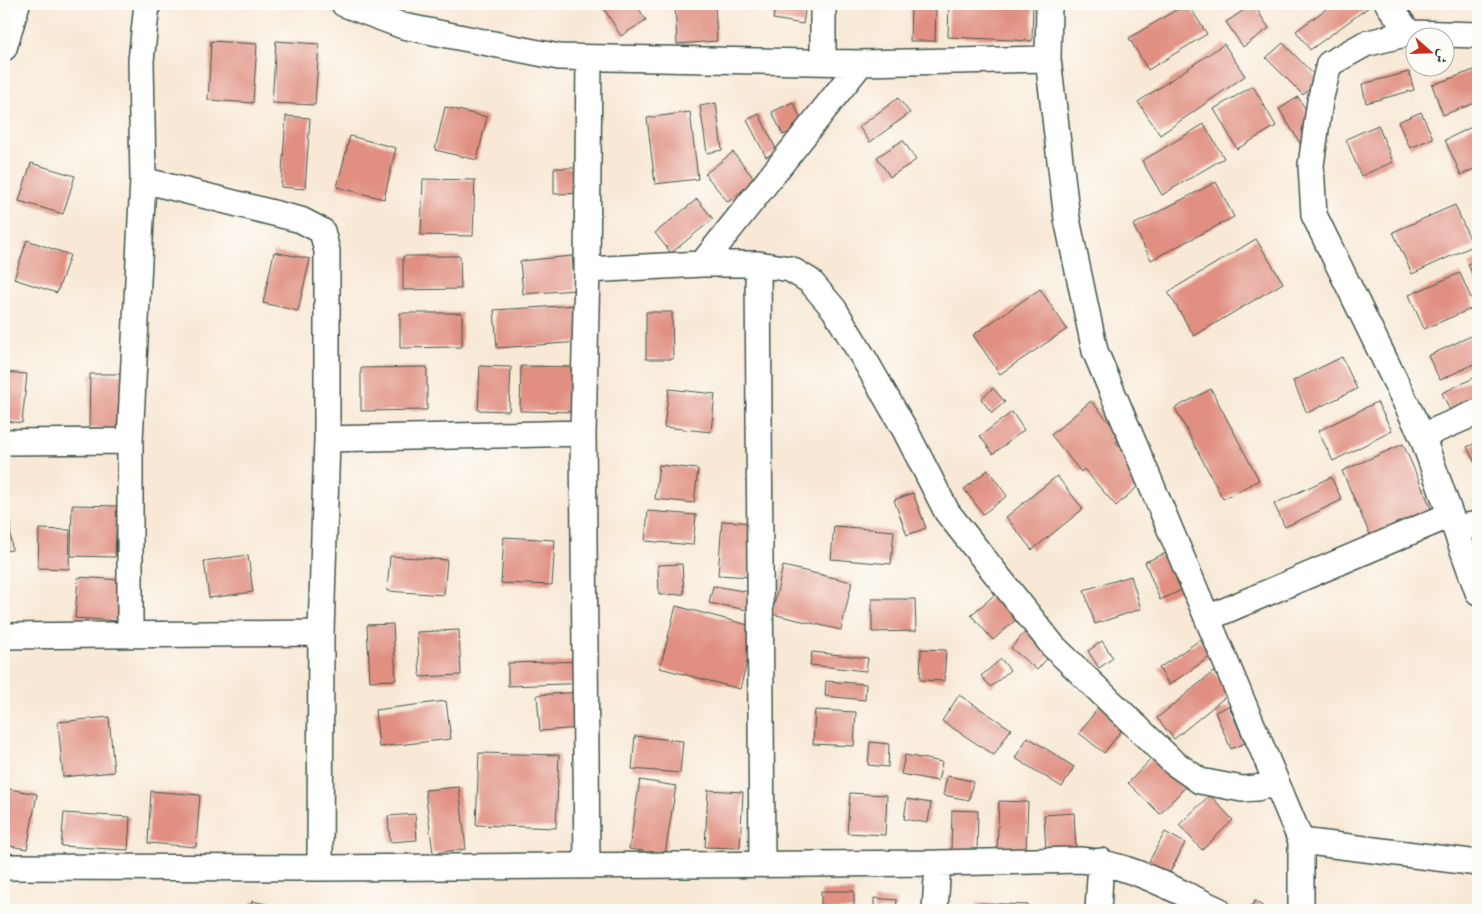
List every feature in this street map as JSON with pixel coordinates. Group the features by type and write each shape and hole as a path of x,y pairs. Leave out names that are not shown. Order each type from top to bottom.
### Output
{"street":[{"path":"4,48 17,4"},
{"path":"130,636 130,442 143,180 141,61 147,4"},
{"path":"344,4 403,15 559,57 861,63 1048,59"},
{"path":"823,4 823,62"},
{"path":"1049,4 1048,59 1067,219 1096,351 1301,841 1301,910"},
{"path":"1388,4 1405,28"},
{"path":"1404,34 1364,44 1329,64 1320,101 1311,164 1314,215 1422,436 1461,522 1478,592"},
{"path":"1454,34 1478,34"},
{"path":"587,865 583,433 589,58"},
{"path":"702,264 861,63"},
{"path":"143,180 301,220 322,231 327,251 327,439 320,633 320,868"},
{"path":"587,270 702,264 758,264 790,269 810,280 834,310 905,430 947,512 1053,646 1173,762 1200,780 1242,789 1257,788 1276,782"},
{"path":"758,264 762,864"},
{"path":"1422,436 1478,412"},
{"path":"327,439 583,433"},
{"path":"4,442 130,442"},
{"path":"1208,618 1461,522"},
{"path":"4,636 320,633"},
{"path":"1301,841 1478,863"},
{"path":"4,867 320,868 938,863 1080,860 1101,861 1123,868 1218,910"},
{"path":"1098,910 1101,861"},
{"path":"936,910 938,863"}],"building":[{"path":"601,4 636,4 646,20 621,36"},
{"path":"675,4 715,4 717,41 677,44"},
{"path":"776,4 806,4 803,24 773,19"},
{"path":"949,4 1033,4 1032,41 948,37"},
{"path":"1188,4 1207,34 1148,70 1129,38"},
{"path":"1253,4 1269,28 1243,47 1226,22"},
{"path":"1333,4 1373,4 1310,50 1296,31"},
{"path":"911,6 936,7 935,41 910,41"},
{"path":"211,41 257,44 253,103 208,100"},
{"path":"276,41 319,44 315,105 272,103"},
{"path":"1283,43 1319,80 1303,95 1266,58"},
{"path":"1224,44 1245,76 1160,135 1138,102"},
{"path":"1474,70 1478,82 1478,102 1443,115 1432,85"},
{"path":"1404,73 1404,78 1411,78 1414,90 1366,103 1362,84"},
{"path":"1253,86 1276,126 1237,149 1214,109"},
{"path":"1298,97 1324,139 1305,151 1279,109"},
{"path":"898,98 910,113 870,142 859,127"},
{"path":"793,102 804,126 783,135 772,112"},
{"path":"716,103 722,150 707,153 700,106"},
{"path":"445,107 487,117 477,160 435,150"},
{"path":"690,112 698,179 655,184 647,118"},
{"path":"1421,112 1433,138 1410,148 1398,122"},
{"path":"759,114 777,151 766,157 747,120"},
{"path":"286,116 310,118 305,189 281,187"},
{"path":"1204,124 1224,158 1162,195 1142,161"},
{"path":"1478,124 1478,167 1461,175 1445,140"},
{"path":"1378,125 1393,162 1361,176 1346,139"},
{"path":"350,136 396,148 384,199 337,187"},
{"path":"903,140 916,160 890,177 877,157"},
{"path":"733,152 755,180 728,202 705,174"},
{"path":"31,163 75,176 63,214 19,201"},
{"path":"554,168 596,168 596,193 554,194"},
{"path":"423,179 475,180 473,236 421,235"},
{"path":"1216,182 1234,217 1151,260 1133,225"},
{"path":"697,199 713,219 671,253 655,233"},
{"path":"1455,205 1473,246 1412,274 1393,232"},
{"path":"1256,239 1283,283 1194,336 1168,292"},
{"path":"27,240 70,255 57,293 14,279"},
{"path":"274,252 310,259 298,311 263,303"},
{"path":"403,256 460,256 461,289 403,290"},
{"path":"572,256 575,290 523,294 520,261"},
{"path":"1478,259 1478,287 1468,264"},
{"path":"1460,273 1475,307 1424,329 1409,295"},
{"path":"1040,289 1067,329 1000,374 973,335"},
{"path":"578,305 580,342 497,348 494,310"},
{"path":"646,312 672,312 673,359 646,359"},
{"path":"400,313 462,313 462,347 400,348"},
{"path":"1473,335 1478,347 1478,362 1440,380 1428,356"},
{"path":"1342,357 1357,389 1307,413 1293,381"},
{"path":"480,366 511,367 509,411 478,410"},
{"path":"521,366 579,367 578,412 520,411"},
{"path":"427,367 427,410 361,411 361,368"},
{"path":"4,372 27,374 22,423 4,421"},
{"path":"90,374 124,374 124,428 89,428"},
{"path":"1478,376 1478,421 1459,430 1442,393"},
{"path":"993,388 1005,402 992,413 981,399"},
{"path":"669,389 715,394 711,432 664,427"},
{"path":"1211,389 1259,480 1223,499 1175,408"},
{"path":"1091,401 1122,437 1116,442 1147,478 1116,506 1084,469 1081,472 1051,435"},
{"path":"1377,402 1392,431 1333,461 1318,431"},
{"path":"1012,412 1024,430 993,454 980,436"},
{"path":"1478,442 1478,469 1467,447"},
{"path":"1403,444 1432,510 1371,537 1342,471"},
{"path":"659,465 698,469 694,503 655,499"},
{"path":"988,470 1007,496 983,514 964,489"},
{"path":"1057,476 1083,509 1032,550 1006,517"},
{"path":"1331,477 1342,500 1285,527 1274,504"},
{"path":"913,493 926,528 907,535 894,500"},
{"path":"72,505 117,506 115,557 71,556"},
{"path":"4,508 8,508 12,550 4,551"},
{"path":"648,511 696,515 693,545 645,541"},
{"path":"722,521 757,523 752,577 718,575"},
{"path":"834,526 894,531 891,564 831,559"},
{"path":"39,529 70,530 69,569 38,568"},
{"path":"504,537 555,540 552,585 501,583"},
{"path":"1171,551 1186,588 1160,600 1145,562"},
{"path":"248,555 253,592 209,598 204,561"},
{"path":"390,556 447,560 444,595 387,591"},
{"path":"682,564 684,594 659,595 658,565"},
{"path":"783,566 852,582 841,630 772,614"},
{"path":"1131,576 1141,609 1095,624 1084,590"},
{"path":"78,577 121,580 119,621 75,618"},
{"path":"713,586 762,594 759,612 709,603"},
{"path":"999,591 1020,616 993,640 971,615"},
{"path":"872,599 915,599 916,631 872,632"},
{"path":"676,606 756,627 740,689 660,668"},
{"path":"393,624 396,680 370,681 367,625"},
{"path":"1032,624 1058,646 1037,670 1011,648"},
{"path":"459,630 461,675 420,677 417,632"},
{"path":"1200,640 1211,656 1169,685 1159,668"},
{"path":"1102,641 1113,658 1099,668 1088,651"},
{"path":"921,649 946,650 944,681 920,680"},
{"path":"812,652 868,658 866,671 810,665"},
{"path":"1001,659 1010,670 991,687 981,676"},
{"path":"591,661 591,683 508,686 508,663"},
{"path":"1213,672 1230,693 1174,739 1157,718"},
{"path":"826,681 866,684 865,700 825,696"},
{"path":"580,692 582,728 540,731 537,695"},
{"path":"959,695 1011,729 994,755 942,721"},
{"path":"446,701 451,739 379,747 375,710"},
{"path":"1102,703 1127,723 1104,753 1079,733"},
{"path":"1229,706 1245,743 1231,749 1215,712"},
{"path":"815,710 856,712 854,746 813,744"},
{"path":"109,717 114,772 63,777 58,722"},
{"path":"635,736 683,741 680,773 632,769"},
{"path":"1028,737 1074,767 1062,787 1015,758"},
{"path":"870,742 889,744 888,767 868,765"},
{"path":"1160,750 1192,780 1160,814 1128,783"},
{"path":"479,753 559,755 556,828 476,825"},
{"path":"905,755 942,762 938,781 901,774"},
{"path":"947,776 973,781 969,800 943,795"},
{"path":"640,780 676,786 665,854 629,849"},
{"path":"459,787 466,849 433,853 425,790"},
{"path":"4,788 37,794 27,849 4,845"},
{"path":"708,790 743,792 740,848 705,847"},
{"path":"151,791 200,795 196,847 148,843"},
{"path":"850,793 887,795 885,835 847,833"},
{"path":"1210,795 1233,820 1202,850 1179,825"},
{"path":"907,799 931,803 928,823 904,819"},
{"path":"999,801 1028,802 1026,851 997,850"},
{"path":"952,810 978,811 977,851 951,851"},
{"path":"64,813 130,817 128,850 61,846"},
{"path":"1074,813 1076,849 1046,851 1044,815"},
{"path":"415,814 417,840 390,842 388,816"},
{"path":"1165,832 1185,843 1166,880 1145,869"},
{"path":"821,891 854,891 854,910 821,910"},
{"path":"874,898 897,900 896,910 874,910"},
{"path":"252,901 291,909 291,910 250,910"},
{"path":"1255,901 1268,910 1248,910"},
{"path":"977,903 1028,905 1028,910 977,910"}]}
